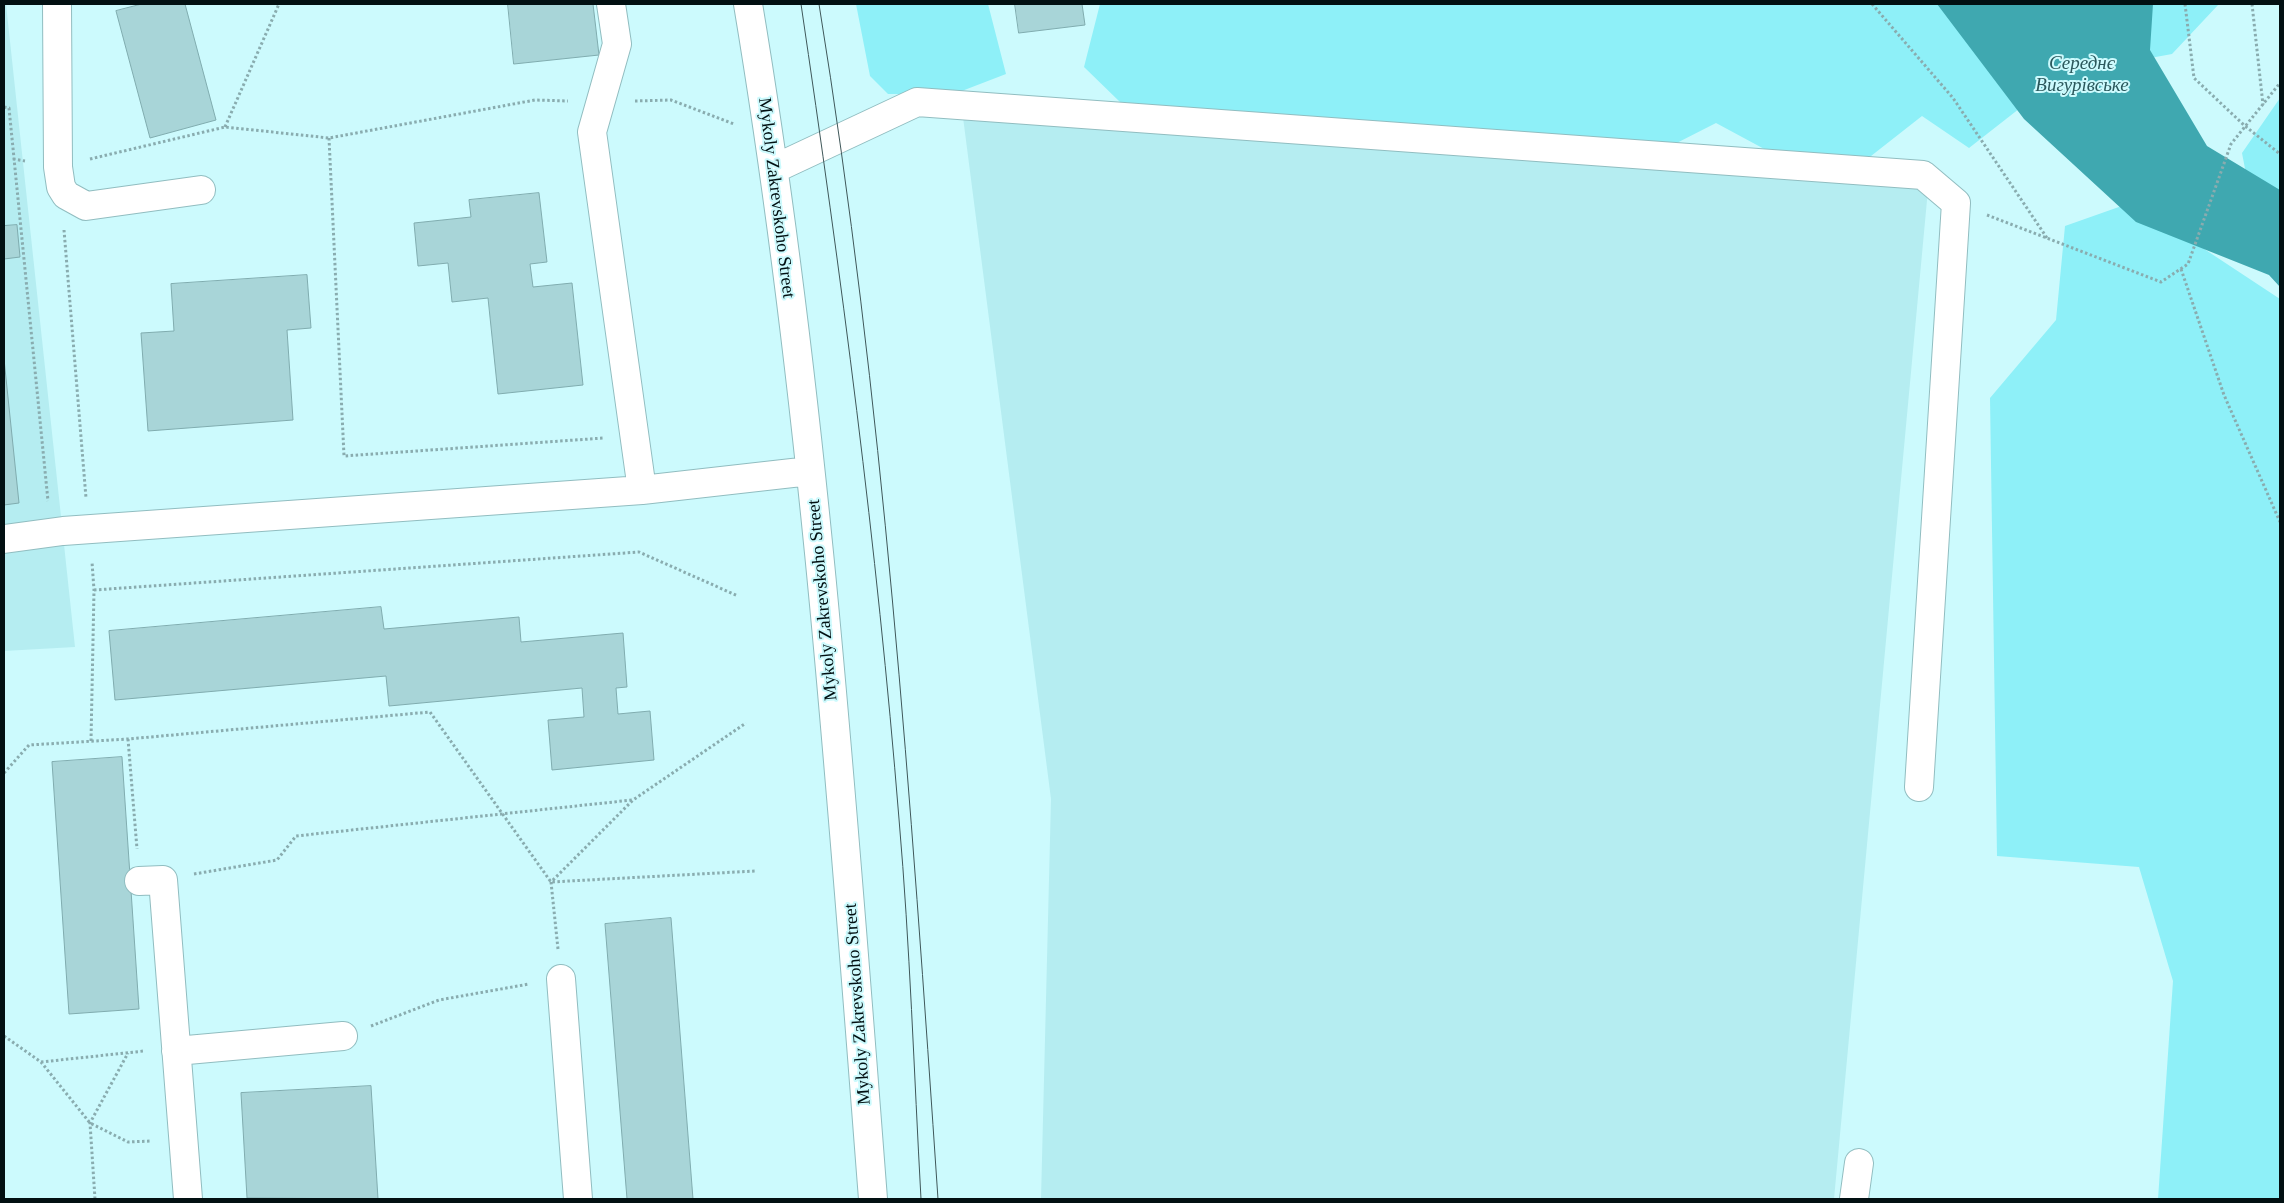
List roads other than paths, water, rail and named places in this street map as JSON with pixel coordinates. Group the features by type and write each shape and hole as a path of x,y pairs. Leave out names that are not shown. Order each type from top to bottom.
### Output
{"street":[{"path":"56,4 59,177 66,196 86,206 202,190"},
{"path":"611,4 617,44 592,132 642,490"},
{"name":"Mykoly Zakrevskoho Street","path":"748,4 774,168 810,471 844,824 873,1199"},
{"path":"774,168 917,102 1923,174 1956,203 1919,787"},
{"path":"4,539 89,530 642,490 810,471"},
{"path":"151,881 164,1050 183,1139 188,1199"},
{"path":"561,979 578,1199"},
{"path":"164,1050 343,1036"},
{"path":"1854,1199 1859,1163"}],"water":[{"name":"Середнє Вигурівське","path":"1937,4 2153,4 2150,50 2207,146 2280,190 2280,287 2269,275 2136,222 2024,119"}],"tram line":[{"path":"801,4 844,309 880,615 903,867 921,1199"},
{"path":"819,4 861,301 878,450 905,750 938,1199"}]}
